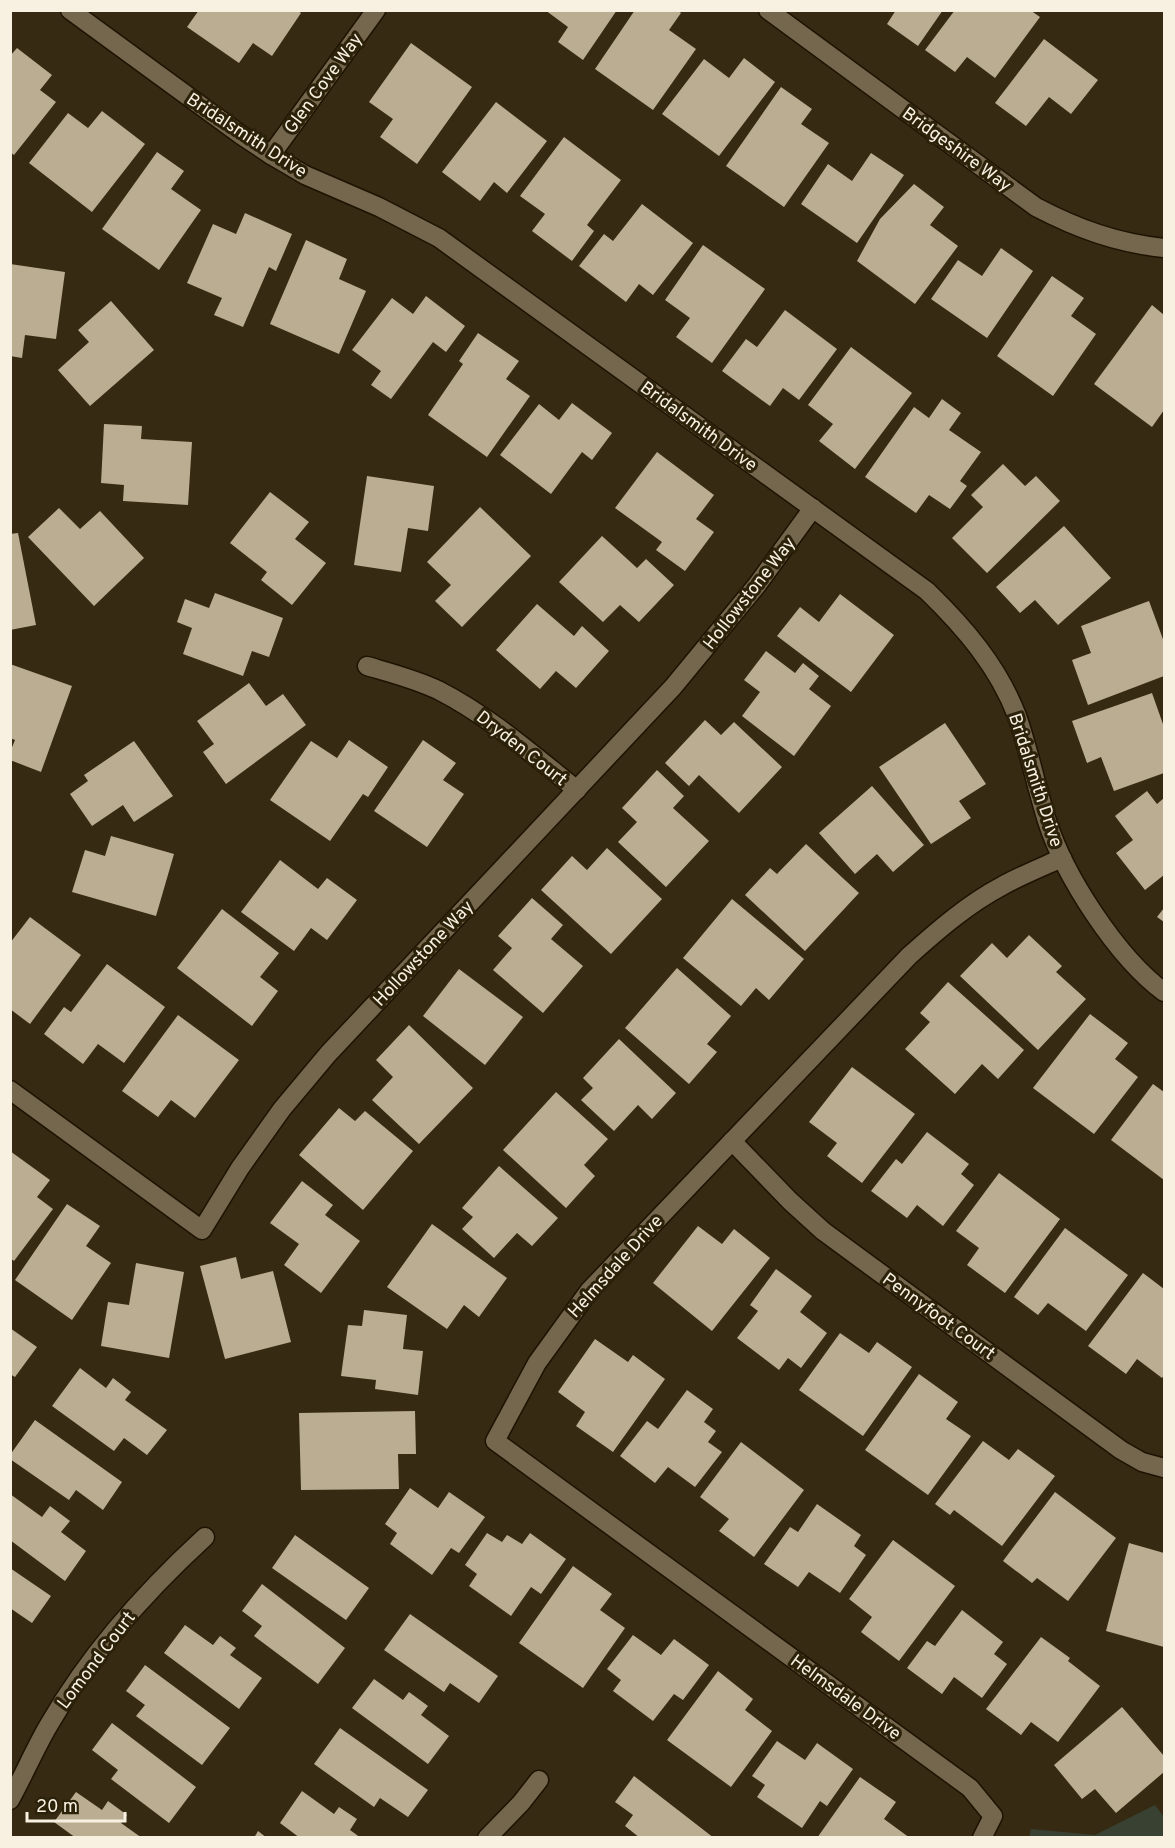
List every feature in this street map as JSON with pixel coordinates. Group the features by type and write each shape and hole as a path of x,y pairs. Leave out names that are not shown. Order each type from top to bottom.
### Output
{"street":[{"name":"Bridalsmith Drive","path":"70,10 240,135 271,155 305,175 379,207 439,238 927,591 955,618 980,648 1000,680 1017,715 1047,822 1062,858 1092,910 1113,939 1164,992"},
{"name":"Glen Cove Way","path":"271,155 376,10"},
{"name":"Bridgeshire Way","path":"768,10 1036,207 1069,225 1104,237 1141,246 1164,248"},
{"name":"Hollowstone Way","path":"10,1090 202,1230 240,1168 276,1117 321,1063 673,687 716,637 813,508"},
{"name":"Dryden Court","path":"367,666 405,676 436,689 468,707 502,729 576,790"},
{"name":"Helmsdale Drive","path":"982,1838 993,1816 970,1788 495,1441 537,1363 589,1291 909,956 935,932 968,907 1002,886 1062,858"},
{"name":"Pennyfoot Court","path":"732,1141 790,1201 823,1231 1121,1450 1142,1462 1164,1468"},
{"name":"Lomond Court","path":"10,1800 50,1722 92,1659 116,1628 167,1572 205,1537"},
{"path":"487,1838 539,1780"}],"green space":[{"path":"1155,1805 1164,1817 1164,1837 1029,1837 1031,1829 1095,1835"}],"building":[{"path":"199,10 297,10 301,13 272,56 253,43 239,63 187,27"},
{"path":"545,10 617,10 583,60 558,42 568,27"},
{"path":"635,10 677,10 681,13 669,30 696,49 653,110 595,69"},
{"path":"896,10 943,10 918,46 887,24"},
{"path":"955,10 1030,10 1040,17 995,78 967,57 955,72 925,50"},
{"path":"1044,39 1098,80 1071,114 1049,97 1026,126 995,103"},
{"path":"411,43 472,87 417,164 380,137 393,119 369,102"},
{"path":"17,48 52,75 40,90 56,102 14,155 10,152 10,56"},
{"path":"744,58 775,82 719,156 662,114 704,59 729,78"},
{"path":"781,87 812,109 801,124 829,143 784,207 726,166"},
{"path":"496,102 547,141 507,193 494,182 480,201 442,172"},
{"path":"102,111 145,144 92,212 29,163 68,113 88,128"},
{"path":"564,137 621,180 587,225 594,231 572,261 532,231 545,214 520,196"},
{"path":"157,152 184,171 171,189 201,210 159,270 102,229"},
{"path":"871,153 904,175 857,243 801,204 828,164 852,181"},
{"path":"914,184 944,207 930,225 958,246 915,304 857,261 880,219"},
{"path":"642,204 693,243 653,295 639,284 626,302 579,266 604,234 613,241"},
{"path":"245,213 292,234 276,271 269,267 243,327 214,315 222,298 187,283 213,224 236,234"},
{"path":"306,240 347,259 339,279 366,291 339,354 270,324"},
{"path":"703,245 765,289 712,363 676,337 690,318 665,300"},
{"path":"1001,248 1033,271 987,338 931,299 958,260 982,276"},
{"path":"10,264 65,272 56,339 25,335 22,358 10,356"},
{"path":"1052,276 1084,298 1071,316 1096,334 1053,396 997,356"},
{"path":"426,296 465,326 446,352 433,342 391,399 371,385 381,371 352,350 392,298 413,314"},
{"path":"111,301 154,350 90,406 58,370 89,342 78,330"},
{"path":"1152,305 1164,315 1164,410 1152,427 1094,384"},
{"path":"785,310 837,349 799,400 783,388 770,406 722,371 746,339 757,347"},
{"path":"478,333 519,361 506,379 530,396 487,457 428,415 463,364 459,361"},
{"path":"851,347 912,393 855,469 819,441 833,424 808,405"},
{"path":"942,399 961,413 949,430 981,452 960,481 967,486 950,509 929,495 916,513 865,477 914,407 929,418"},
{"path":"572,403 612,433 592,460 582,452 551,494 500,455 539,404 559,420"},
{"path":"104,424 142,426 141,439 192,442 188,505 123,501 124,485 101,483"},
{"path":"657,452 714,495 696,519 714,532 685,571 656,550 662,542 615,508"},
{"path":"1003,464 1025,486 1036,476 1060,501 987,573 952,538 983,507 971,495"},
{"path":"367,476 434,486 428,531 408,528 401,572 354,565"},
{"path":"270,492 309,522 295,539 326,563 292,605 261,580 267,572 230,543"},
{"path":"480,507 531,556 462,627 435,601 451,585 427,562"},
{"path":"59,508 80,529 100,511 144,558 94,606 28,537"},
{"path":"1064,526 1111,578 1058,625 1035,600 1020,613 996,587"},
{"path":"18,533 36,625 10,630 10,534"},
{"path":"602,536 637,568 646,559 674,585 639,622 620,605 603,622 559,582"},
{"path":"215,593 283,618 269,657 252,651 243,676 183,654 192,628 177,622 185,599 209,608"},
{"path":"840,594 894,635 851,692 777,636 800,607 819,622"},
{"path":"1149,601 1164,642 1164,676 1088,705 1072,660 1091,653 1081,626"},
{"path":"537,604 574,636 582,626 609,651 576,688 556,671 540,689 496,650"},
{"path":"766,651 795,673 803,663 819,676 809,689 831,706 794,756 742,716 760,692 744,680"},
{"path":"10,664 72,686 41,772 10,760 10,752 15,740 10,738"},
{"path":"249,683 266,706 283,694 306,725 226,784 203,752 214,744 197,721"},
{"path":"1152,693 1164,727 1164,773 1114,791 1101,757 1087,763 1072,721"},
{"path":"705,720 721,735 734,722 782,767 739,813 699,775 689,786 665,763"},
{"path":"945,723 986,784 959,801 971,818 931,844 879,767"},
{"path":"349,740 388,767 368,797 363,794 330,841 270,800 311,741 337,758"},
{"path":"423,740 456,763 443,780 464,794 427,847 374,811"},
{"path":"134,741 173,796 134,822 123,805 92,826 70,794 88,781 84,775"},
{"path":"657,770 684,796 673,808 709,841 666,887 618,842 637,822 622,808"},
{"path":"872,786 924,845 893,872 877,854 855,874 819,833"},
{"path":"1147,791 1157,804 1164,798 1164,875 1145,890 1116,853 1133,840 1115,816"},
{"path":"111,836 174,854 156,916 72,892 85,850 105,856"},
{"path":"806,844 859,893 805,951 745,895 770,868 777,874"},
{"path":"607,848 662,899 611,954 541,890 572,856 587,870"},
{"path":"280,860 318,889 327,878 357,900 327,940 311,928 294,951 241,912"},
{"path":"532,898 563,925 551,939 583,966 543,1013 493,970 512,948 498,936"},
{"path":"732,899 804,959 769,1000 756,988 741,1006 683,958"},
{"path":"1164,908 1164,922 1157,917"},
{"path":"222,909 279,953 260,977 278,991 252,1026 177,968"},
{"path":"30,917 81,955 30,1024 10,1009 10,943"},
{"path":"1029,935 1062,966 1056,972 1086,999 1038,1050 960,976 992,943 1007,958"},
{"path":"107,964 165,1007 124,1063 98,1044 83,1064 44,1034 64,1007 71,1012"},
{"path":"677,968 731,1016 707,1044 717,1052 689,1084 625,1028"},
{"path":"459,969 523,1017 485,1065 423,1016"},
{"path":"948,982 1024,1050 998,1079 982,1064 955,1094 905,1049 930,1022 920,1013"},
{"path":"1090,1014 1128,1043 1115,1059 1138,1077 1094,1134 1033,1088"},
{"path":"178,1015 239,1060 195,1118 171,1100 158,1117 122,1091"},
{"path":"409,1025 473,1088 419,1144 372,1100 393,1077 376,1060"},
{"path":"619,1039 676,1093 652,1119 638,1105 614,1131 581,1100 593,1088 583,1078"},
{"path":"852,1067 915,1114 862,1183 827,1156 837,1143 809,1122"},
{"path":"1153,1084 1164,1092 1164,1180 1111,1140"},
{"path":"556,1092 608,1139 584,1165 595,1176 566,1208 503,1150"},
{"path":"339,1108 355,1121 365,1111 413,1151 363,1210 299,1155"},
{"path":"927,1132 969,1164 961,1174 974,1185 943,1226 917,1205 907,1218 871,1191 896,1159 902,1164"},
{"path":"10,1151 50,1180 37,1197 53,1209 14,1261 10,1258"},
{"path":"499,1166 558,1218 532,1246 517,1233 494,1258 462,1229 473,1217 462,1208"},
{"path":"999,1173 1060,1219 1005,1293 967,1265 979,1248 956,1231"},
{"path":"302,1181 333,1205 325,1215 360,1241 321,1293 284,1265 299,1244 270,1223"},
{"path":"67,1204 100,1226 86,1246 111,1263 72,1320 15,1280"},
{"path":"432,1224 507,1278 479,1317 464,1305 447,1329 387,1287"},
{"path":"698,1226 722,1244 734,1229 770,1258 712,1331 653,1283"},
{"path":"1065,1228 1128,1275 1086,1331 1048,1303 1038,1315 1014,1297"},
{"path":"236,1257 241,1279 273,1271 291,1342 225,1359 200,1266"},
{"path":"136,1263 184,1272 169,1358 101,1346 108,1302 129,1305"},
{"path":"776,1269 812,1296 800,1312 827,1333 801,1368 788,1358 779,1370 737,1338 758,1311 750,1305"},
{"path":"1143,1273 1164,1289 1164,1375 1162,1378 1137,1359 1126,1374 1088,1346"},
{"path":"364,1310 407,1315 403,1349 423,1351 418,1395 375,1389 376,1380 341,1376 348,1325 362,1326"},
{"path":"10,1328 37,1347 15,1377 10,1374"},
{"path":"840,1333 869,1353 877,1342 912,1367 863,1436 799,1390"},
{"path":"595,1339 628,1362 633,1355 665,1379 613,1452 576,1426 585,1412 558,1392"},
{"path":"80,1368 106,1388 113,1378 131,1392 125,1400 167,1430 147,1455 124,1438 114,1451 52,1406"},
{"path":"919,1374 958,1402 946,1419 971,1436 928,1495 865,1450"},
{"path":"687,1390 713,1409 704,1422 716,1431 708,1442 722,1452 695,1487 668,1467 655,1483 620,1456 647,1421 658,1429"},
{"path":"415,1411 416,1454 398,1454 399,1489 301,1490 299,1413"},
{"path":"35,1420 122,1482 103,1510 76,1490 69,1500 10,1459 10,1455"},
{"path":"983,1441 1009,1460 1018,1449 1055,1476 1002,1546 954,1510 950,1515 935,1504"},
{"path":"741,1442 804,1490 754,1557 719,1531 729,1519 700,1497"},
{"path":"410,1488 438,1508 449,1492 485,1517 459,1553 451,1548 432,1575 390,1544 397,1533 385,1524"},
{"path":"1055,1492 1116,1538 1068,1601 1037,1578 1032,1583 1003,1561"},
{"path":"10,1494 42,1517 50,1506 70,1521 61,1532 86,1551 65,1581 10,1540"},
{"path":"817,1504 861,1535 854,1546 866,1555 840,1593 809,1572 798,1587 764,1564 790,1527 798,1532"},
{"path":"487,1533 502,1542 507,1535 522,1544 530,1533 566,1559 541,1594 531,1587 511,1616 469,1586 477,1574 465,1565"},
{"path":"295,1535 369,1588 346,1620 272,1568"},
{"path":"893,1540 955,1586 899,1661 861,1632 872,1617 849,1599"},
{"path":"1129,1543 1164,1553 1164,1647 1106,1631"},
{"path":"573,1566 612,1594 600,1610 625,1628 583,1688 519,1643"},
{"path":"10,1568 51,1596 32,1623 10,1608"},
{"path":"262,1584 345,1648 318,1684 254,1636 262,1626 242,1611"},
{"path":"962,1610 1003,1642 994,1654 1007,1664 982,1698 954,1677 942,1694 907,1668 927,1641 935,1646"},
{"path":"410,1614 498,1676 479,1703 450,1683 444,1692 384,1650"},
{"path":"185,1625 213,1645 220,1636 236,1648 230,1655 262,1678 239,1709 164,1653"},
{"path":"633,1635 661,1655 674,1639 709,1665 683,1700 674,1694 653,1721 613,1691 621,1680 607,1669"},
{"path":"1041,1637 1070,1658 1068,1661 1100,1686 1058,1742 1031,1722 1021,1735 986,1709"},
{"path":"145,1665 230,1728 202,1765 136,1716 145,1705 126,1691"},
{"path":"718,1671 753,1699 745,1710 772,1731 731,1787 667,1740"},
{"path":"374,1679 403,1700 409,1692 428,1706 421,1715 449,1736 428,1764 352,1708"},
{"path":"1122,1707 1164,1756 1164,1772 1116,1813 1095,1789 1082,1799 1054,1765"},
{"path":"112,1723 196,1787 169,1823 111,1779 118,1770 92,1750"},
{"path":"340,1728 428,1790 408,1817 380,1798 374,1807 314,1764"},
{"path":"777,1741 805,1760 817,1743 853,1769 827,1806 820,1801 802,1828 757,1797 765,1785 752,1776"},
{"path":"634,1776 714,1838 640,1838 625,1826 633,1815 615,1802"},
{"path":"860,1777 896,1802 884,1819 910,1838 817,1838"},
{"path":"302,1791 334,1814 339,1807 357,1819 350,1830 361,1838 300,1838 280,1823"},
{"path":"76,1792 102,1810 108,1801 127,1815 121,1823 142,1838 76,1838 54,1822"},
{"path":"258,1831 267,1838 254,1838"}]}
